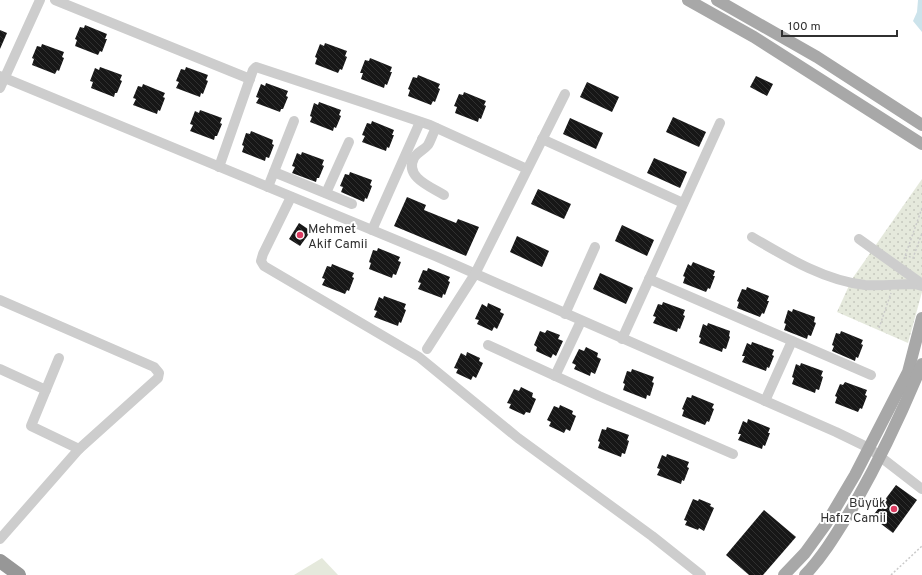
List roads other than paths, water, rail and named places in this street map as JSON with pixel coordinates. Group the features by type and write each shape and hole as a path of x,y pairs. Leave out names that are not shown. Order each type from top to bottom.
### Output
{"highway":[{"path":"0,561 19,575"},
{"path":"0,565 10,575"}],"main road":[{"path":"688,0 754,36 788,63 922,144"},
{"path":"717,0 817,57 922,125"},
{"path":"784,575 805,553 826,524 855,475 908,372 922,318"},
{"path":"805,575 818,562 838,532 880,457 922,364"}],"street":[{"path":"0,88 2,77 40,0"},
{"path":"55,0 250,79"},
{"path":"219,167 253,70 256,67 436,128 527,169"},
{"path":"2,77 372,230 836,432 869,448 922,489"},
{"path":"427,349 475,274 565,94"},
{"path":"268,187 294,121"},
{"path":"372,230 420,122"},
{"path":"622,339 720,123"},
{"path":"436,128 427,146 414,156 411,165 412,170 418,180 444,195"},
{"path":"542,139 683,203"},
{"path":"326,193 349,142"},
{"path":"274,172 352,204"},
{"path":"291,197 263,254 261,261 264,266 419,357 518,438 652,536 701,575"},
{"path":"752,237 788,258 833,278 865,285 922,285"},
{"path":"859,239 922,285"},
{"path":"565,314 595,247"},
{"path":"649,279 871,375"},
{"path":"0,300 154,367 159,373 158,378 79,449 0,539"},
{"path":"555,376 580,320"},
{"path":"765,401 792,341"},
{"path":"488,345 599,396 733,454"},
{"path":"59,358 31,426 79,449"},
{"path":"0,369 46,390"}],"water":[{"path":"918,0 922,0 922,32 913,21 917,12"}],"place":[{"name":"Mehmet Akif Camii","path":"300,235"},
{"name":"Büyük Hafız Camii","path":"894,509"}]}
